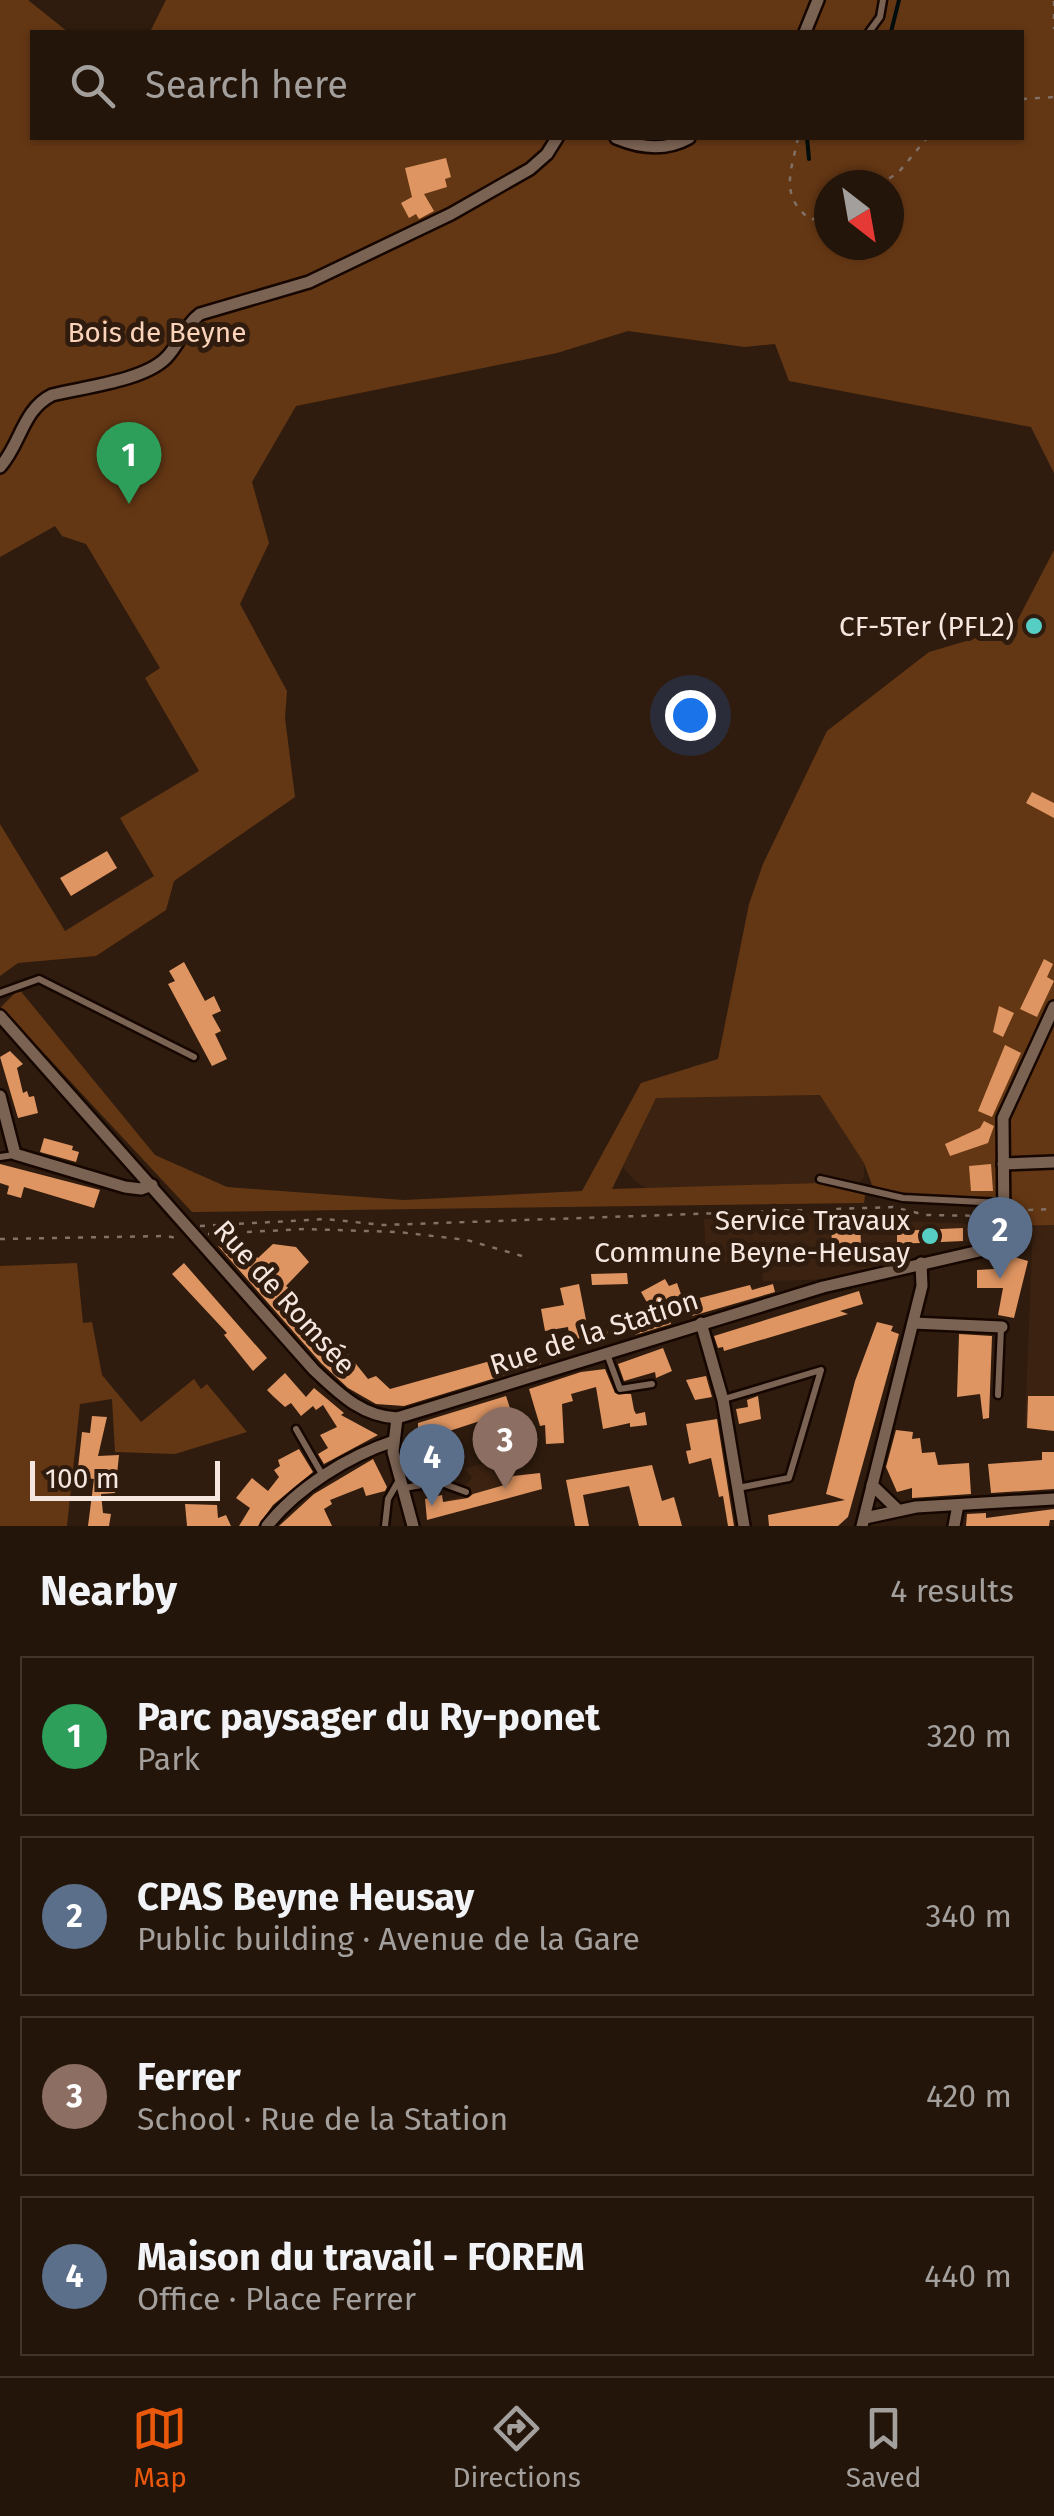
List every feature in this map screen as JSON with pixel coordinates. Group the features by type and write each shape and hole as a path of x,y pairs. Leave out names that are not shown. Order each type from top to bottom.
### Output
{"street":[{"path":"806,30 818,0"},
{"path":"0,467 40,401 134,376 156,365 168,357 188,323 200,314 308,282 450,214 530,169 556,140"},
{"path":"622,140 648,148 686,140"},
{"path":"1004,1209 1002,1118 1054,1007"},
{"name":"Rue de Romsée","path":"0,1016 326,1381 349,1402 369,1413 397,1418"},
{"path":"0,1096 15,1154 125,1187 140,1189 152,1185"},
{"path":"1004,1164 1054,1162"},
{"name":"Rue de la Station","path":"397,1418 702,1323 921,1263 988,1249 998,1242 1004,1229 1004,1209"},
{"path":"864,1522 922,1286 921,1263"},
{"path":"702,1323 723,1400 744,1526"},
{"path":"913,1323 1002,1327"},
{"path":"397,1418 394,1441 413,1526"},
{"path":"266,1526 291,1501 324,1478 394,1441"},
{"path":"872,1484 898,1510"},
{"path":"864,1522 898,1510 1054,1499"},
{"path":"954,1526 958,1505"}],"lane":[{"path":"870,30 880,17 883,0"},
{"path":"0,993 39,979 194,1057"},
{"path":"0,1157 15,1154"},
{"path":"820,1179 903,1198 1004,1209"},
{"path":"998,1395 1002,1327"},
{"path":"607,1354 620,1389 652,1384"},
{"path":"723,1400 821,1370 789,1478 738,1488"},
{"path":"296,1429 324,1478"},
{"path":"385,1526 388,1499 401,1484 439,1482 466,1492"}],"path":[{"path":"1054,1 1054,29"},
{"path":"1024,98 1054,97"},
{"path":"798,140 788,188 795,208 814,219"},
{"path":"900,170 925,140"},
{"path":"211,1224 326,1218 383,1225 894,1207 926,1215 1004,1209"},
{"path":"1029,1210 1054,1210"},
{"path":"199,1240 212,1232 305,1228 398,1232 468,1240 522,1256"},
{"path":"0,1239 166,1236"}],"shaded area":[{"path":"821,1095 864,1163 864,1177 854,1191 818,1183 647,1189 623,1167 656,1098"},
{"path":"893,1212 903,1221 973,1224 974,1241 897,1244 880,1266 809,1280 763,1281 761,1263 706,1262 704,1219"},
{"path":"1033,1224 1054,1225 1054,1431 1025,1427"},
{"path":"480,1464 512,1468 513,1476 540,1473 542,1489 450,1514 447,1500 472,1494 465,1485 472,1478 465,1469"}],"green space":[{"name":"Bois de Beyne","path":"0,0 28,0 66,30 30,30 30,140 1024,140 1024,30 151,30 166,0 1054,0 1054,473 1031,427 789,381 775,344 745,347 628,331 557,353 296,406 252,482 269,543 240,604 287,691 285,718 295,797 174,881 166,910 96,956 18,963 0,976 0,824 65,931 154,876 120,818 199,771 145,678 160,668 86,544 62,536 55,526 0,557"},
{"path":"1054,550 1054,1225 1009,1226 1003,1203 903,1198 872,1185 864,1163 820,1095 656,1098 612,1189 818,1183 865,1195 864,1203 192,1212 1,1007 19,989 155,1155 227,1187 404,1200 582,1191 641,1083 718,1059 749,904 763,864 827,731 929,652 1014,627"},
{"path":"77,1263 83,1323 92,1322 102,1375 141,1422 194,1379 201,1389 207,1384 247,1432 175,1454 115,1452 112,1399 80,1404 67,1526 0,1526 0,1266"}],"building":[{"path":"446,158 451,177 445,179 447,187 424,194 434,211 419,219 416,214 409,218 401,203 412,197 405,168"},
{"path":"1032,792 1054,803 1054,818 1026,803"},
{"path":"107,851 117,868 71,896 60,878"},
{"path":"1044,959 1053,964 1047,977 1054,981 1037,1017 1020,1009"},
{"path":"184,962 205,1001 214,996 221,1011 212,1015 221,1031 215,1034 227,1059 212,1066 168,984 175,981 169,971"},
{"path":"999,1006 1014,1013 1003,1037 993,1032"},
{"path":"1005,1045 1021,1053 992,1117 978,1111"},
{"path":"10,1051 23,1064 17,1068 23,1093 34,1096 38,1113 18,1118 0,1057"},
{"path":"984,1121 994,1126 988,1143 950,1156 945,1144 980,1128"},
{"path":"44,1138 73,1146 72,1150 79,1152 76,1162 40,1152"},
{"path":"0,1164 100,1190 94,1208 24,1187 21,1198 7,1194 9,1186 0,1183"},
{"path":"991,1164 993,1191 971,1191 969,1166"},
{"path":"860,1213 861,1249 832,1251 831,1214"},
{"name":"Service Travaux Commune Beyne-Heusay","path":"963,1228 963,1241 897,1244 897,1231"},
{"path":"244,1242 258,1258 273,1244 296,1247 309,1262 286,1286 301,1298 294,1308 301,1315 297,1318 339,1360 348,1354 368,1379 376,1376 390,1389 537,1348 541,1364 404,1406 376,1404 348,1388 321,1363 218,1246"},
{"path":"1004,1254 1028,1261 1014,1318 998,1315 1003,1288 977,1288 977,1270 1001,1267"},
{"path":"184,1263 267,1358 253,1371 224,1335 227,1333 172,1274"},
{"path":"627,1273 628,1284 592,1285 591,1274"},
{"path":"665,1279 669,1286 677,1283 682,1297 666,1304 671,1324 635,1335 635,1319 653,1313 641,1292"},
{"path":"579,1284 588,1330 602,1323 608,1333 570,1340 568,1327 545,1331 541,1309 564,1305 560,1288"},
{"path":"773,1284 775,1292 692,1316 688,1301 750,1285 752,1290"},
{"path":"859,1291 863,1304 840,1311 848,1314 724,1351 723,1347 718,1348 714,1336"},
{"path":"877,1322 893,1326 891,1331 899,1334 848,1517 838,1526 769,1526 768,1515 845,1500 826,1494 855,1381"},
{"path":"959,1334 992,1336 989,1418 983,1419 980,1394 957,1397"},
{"path":"663,1348 672,1371 656,1378 655,1372 624,1381 618,1364"},
{"path":"605,1369 615,1393 631,1394 636,1414 645,1412 647,1425 630,1427 630,1423 603,1429 596,1387 571,1394 573,1401 562,1404 564,1443 546,1444 545,1425 540,1426 529,1389 581,1372"},
{"path":"285,1373 306,1397 314,1388 344,1413 341,1415 378,1435 324,1464 318,1454 328,1448 320,1435 337,1427 323,1405 316,1410 313,1406 301,1416 291,1403 285,1407 267,1390"},
{"path":"706,1376 712,1397 695,1400 686,1380"},
{"path":"506,1396 511,1411 437,1435 440,1475 422,1478 420,1459 407,1459 407,1449 418,1448 418,1423"},
{"path":"758,1396 761,1419 739,1424 736,1409 748,1407 747,1400"},
{"path":"1028,1396 1054,1396 1054,1431 1027,1428"},
{"path":"92,1416 107,1417 98,1456 119,1455 115,1493 101,1494 103,1513 111,1514 109,1526 88,1526 94,1479 77,1477 82,1432 90,1433"},
{"path":"717,1419 734,1526 728,1526 711,1458 689,1464 686,1451 691,1450 686,1424"},
{"path":"896,1430 913,1432 912,1439 920,1438 922,1453 935,1452 938,1465 969,1463 971,1494 912,1498 912,1488 897,1492 886,1467"},
{"path":"299,1449 313,1472 273,1505 258,1526 239,1526 250,1508 236,1498 252,1478 268,1491 279,1477 274,1470 280,1466 278,1460"},
{"path":"1042,1452 1054,1452 1054,1489 991,1493 988,1464 1042,1460"},
{"path":"373,1459 387,1487 385,1491 366,1496 363,1487 330,1500 332,1504 324,1509 332,1526 279,1526 314,1494"},
{"path":"652,1465 662,1501 674,1497 682,1526 639,1526 629,1486 583,1495 589,1526 575,1526 566,1480"},
{"path":"540,1473 542,1489 427,1520 425,1499 442,1495 443,1502 468,1498 508,1484 513,1476"},
{"path":"185,1504 217,1505 218,1518 226,1515 231,1526 187,1526"},
{"path":"1054,1509 1054,1520 1050,1520 1049,1526 966,1526 967,1514 986,1513 986,1518"}],"waterway":[{"path":"892,30 899,0"},
{"path":"807,140 809,159"}],"place":[{"name":"Parc paysager du Ry-ponet","path":"129,504"},
{"name":"CF-5Ter (PFL2)","path":"1034,626"},
{"name":"Service Travaux Commune Beyne-Heusay","path":"930,1236"},
{"name":"CPAS Beyne Heusay","path":"1000,1279"},
{"name":"Ferrer","path":"505,1489"},
{"name":"Maison du travail - FOREM","path":"432,1506"}]}
